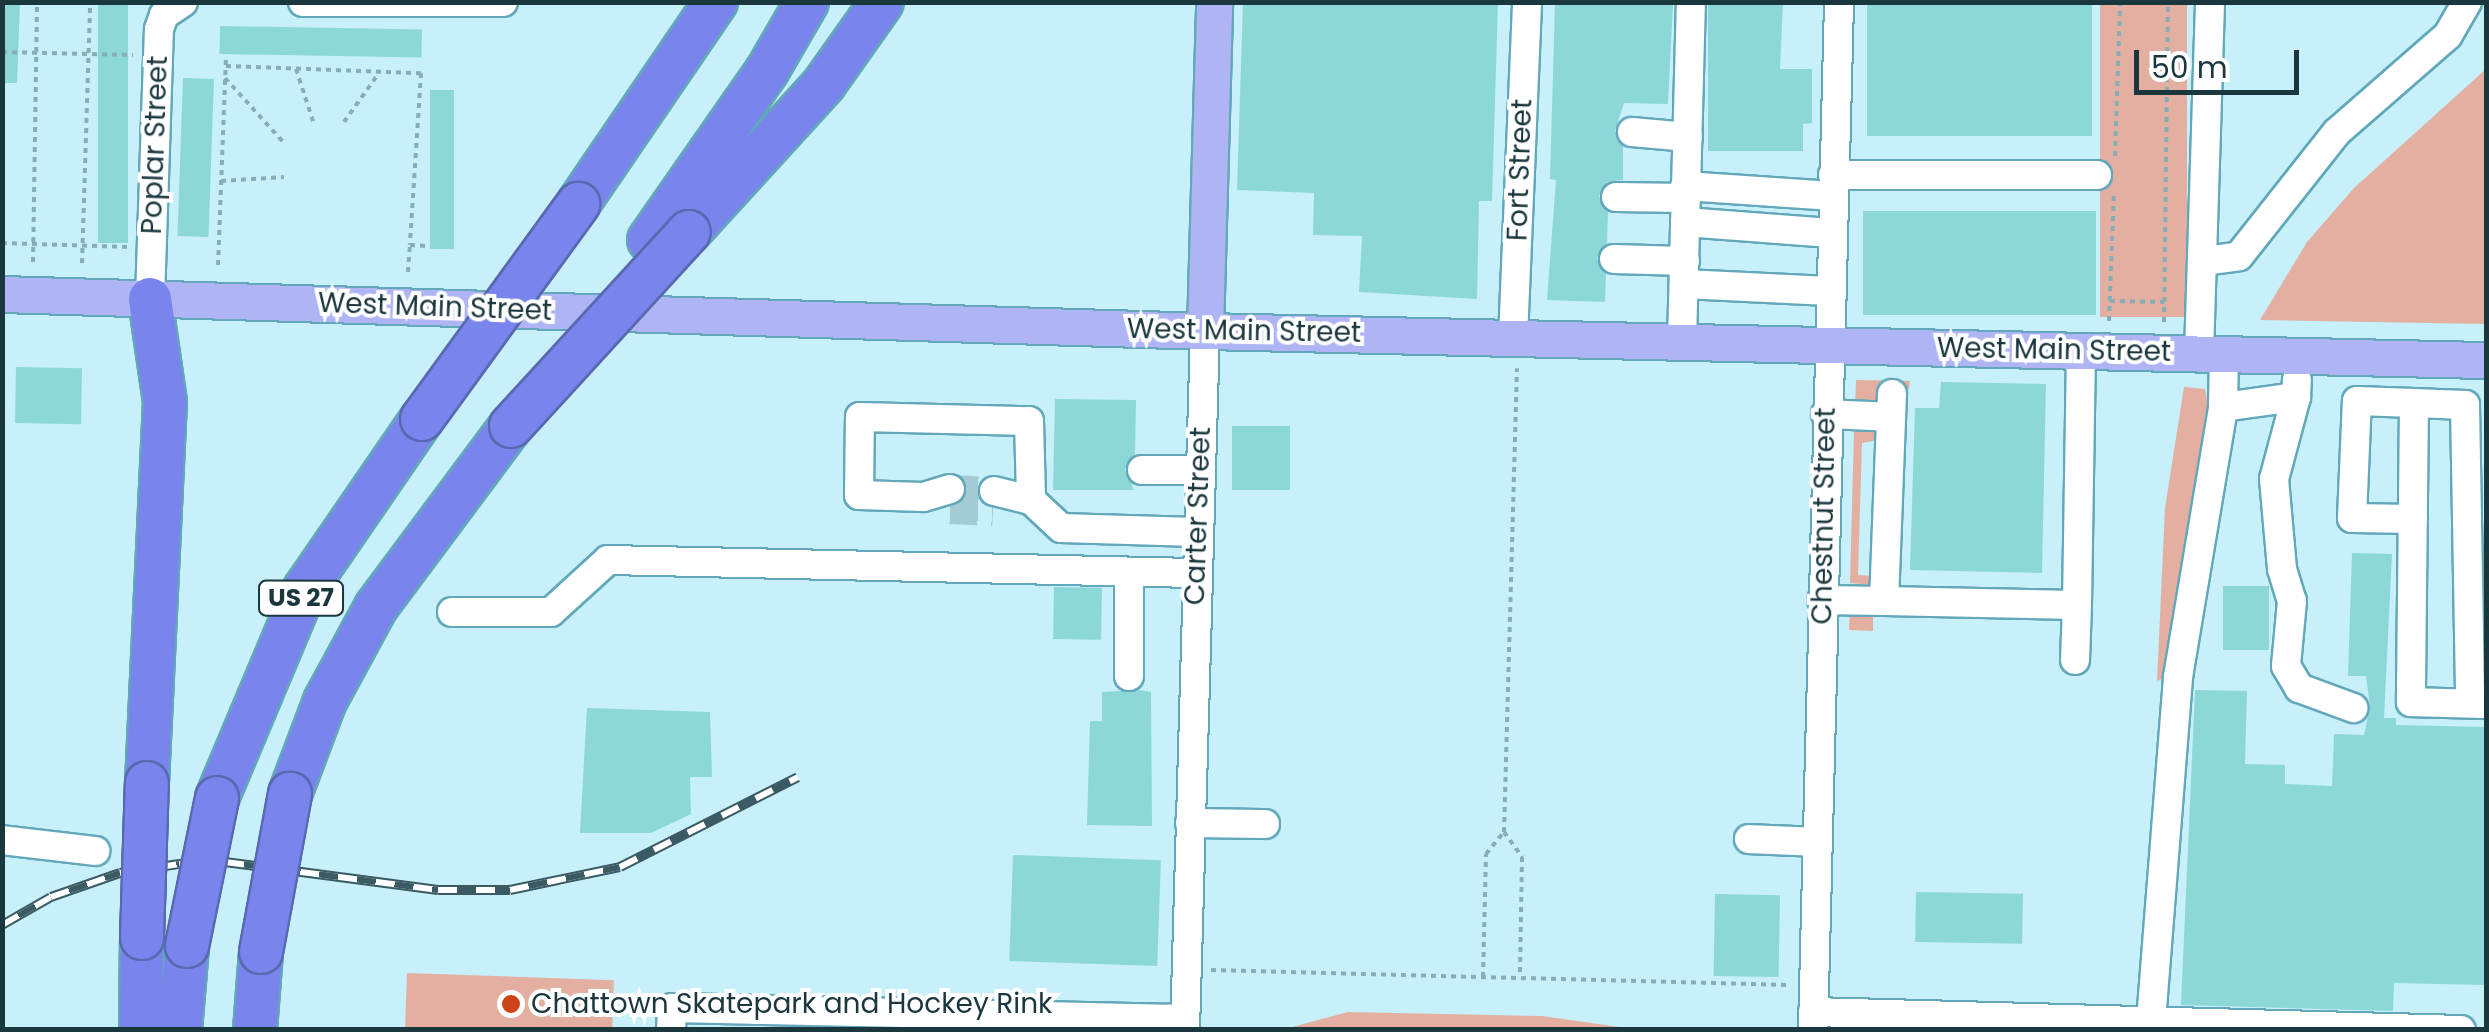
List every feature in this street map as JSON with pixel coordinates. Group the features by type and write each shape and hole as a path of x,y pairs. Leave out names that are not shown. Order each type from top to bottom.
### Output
{"highway":[{"name":"US 27","path":"180,1030 187,946 217,798 305,589 716,2"},
{"name":"US 27","path":"255,1030 261,952 290,794 325,701 376,607 511,426 669,235 806,2"},
{"path":"669,235 824,84 882,2"},
{"path":"141,1030 147,782 165,402 150,298"}],"main road":[{"name":"Carter Street","path":"1205,331 1214,2"},
{"name":"West Main Street","path":"2,294 1205,331 2486,360"}],"street":[{"name":"Poplar Street","path":"150,298 158,56 164,15 183,2"},
{"path":"304,2 503,2"},
{"name":"Fort Street","path":"1515,338 1527,2"},
{"path":"1682,342 1691,2"},
{"name":"Chestnut Street","path":"1814,1009 1839,2"},
{"path":"2163,1024 2178,677 2224,407 2212,353 2205,261 2210,2"},
{"path":"2205,261 2238,256 2337,132 2448,35 2466,2"},
{"path":"1632,132 1688,137"},
{"path":"1686,202 1833,185 2097,175"},
{"path":"1616,196 1686,202 1831,233"},
{"path":"1614,259 1830,291"},
{"name":"Carter Street","path":"1185,1024 1196,532 1205,331"},
{"path":"2075,660 2080,350"},
{"path":"2298,357 2296,397 2274,478 2282,568 2292,601 2286,666 2299,688 2353,708"},
{"path":"2224,407 2296,397"},
{"path":"2413,519 2352,518 2356,401 2414,403 2465,405 2478,704 2412,702 2414,403"},
{"path":"1826,414 1892,406 1884,601"},
{"path":"941,499 860,495 860,417 1028,421 1008,501 1060,528 1196,532"},
{"path":"1142,470 1199,470"},
{"path":"452,612 551,612 608,560 1196,574"},
{"path":"1129,572 1129,676"},
{"path":"1822,600 2077,605"},
{"path":"1190,822 1265,824"},
{"path":"1749,839 1817,842"},
{"path":"2,840 95,851"},
{"path":"671,1030 672,1008 1185,1024"},
{"path":"1814,1009 2008,1024 2461,1030"}],"path":[{"path":"33,262 37,2"},
{"path":"82,264 90,2"},
{"path":"2164,352 2168,2"},
{"path":"2,52 158,56"},
{"path":"218,265 226,54"},
{"path":"226,66 420,73 408,272"},
{"path":"296,68 313,121"},
{"path":"344,122 380,71"},
{"path":"225,78 285,144"},
{"path":"221,181 284,177"},
{"path":"2,243 152,248"},
{"path":"410,245 427,246"},
{"path":"2110,302 2164,302"},
{"path":"1515,338 1504,832 1522,857 1520,978"},
{"path":"1483,978 1486,854 1504,832"},
{"path":"1186,970 1520,978 1814,1009"}],"shaded area":[{"path":"2100,3 2187,3 2187,317 2100,317"},
{"path":"2486,69 2486,324 2260,320 2307,242 2354,188"},
{"path":"1856,380 1910,381 1909,389 1882,388 1881,403 1855,406"},
{"path":"2184,387 2205,389 2209,410 2164,678 2157,681 2165,508"},
{"path":"1854,431 1878,432 1878,440 1862,443 1858,575 1874,576 1872,585 1850,583"},
{"path":"1850,609 1873,613 1873,631 1849,630"},
{"name":"Chattown Skatepark and Hockey Rink","path":"407,973 614,980 612,1030 405,1029"},
{"path":"1348,1012 1542,1016 1633,1029 1285,1029"}],"building":[{"path":"2,2 20,2 17,83 2,83"},
{"path":"98,2 128,2 128,243 98,243"},
{"path":"1243,2 1498,2 1492,201 1479,201 1477,299 1359,292 1362,236 1313,235 1314,193 1237,190"},
{"path":"1555,2 1673,4 1668,104 1624,103 1615,131 1623,147 1623,180 1607,182 1599,196 1608,212 1607,243 1597,258 1606,274 1605,302 1547,300 1556,180 1550,179"},
{"path":"1708,2 1783,2 1780,69 1812,69 1812,123 1803,124 1803,151 1708,151"},
{"path":"1867,2 2092,2 2092,136 1867,136"},
{"path":"220,26 422,30 421,58 220,54"},
{"path":"183,78 214,79 208,237 177,236"},
{"path":"430,90 454,90 454,249 430,249"},
{"path":"1863,211 2096,211 2096,315 1863,315"},
{"path":"16,367 82,368 81,424 15,423"},
{"path":"1941,382 2046,384 2042,573 1910,570 1915,408 1939,408"},
{"path":"1055,399 1136,400 1135,454 1125,469 1134,490 1053,490"},
{"path":"1232,426 1290,426 1290,490 1232,490"},
{"path":"2352,553 2392,554 2384,718 2396,718 2396,725 2486,727 2485,985 2394,983 2393,1011 2181,1005 2195,690 2247,691 2245,764 2285,765 2285,784 2332,786 2334,734 2364,735 2370,706 2366,676 2348,676"},
{"path":"2223,586 2269,586 2269,650 2223,650"},
{"path":"1054,587 1102,588 1101,640 1053,639"},
{"path":"1102,692 1151,692 1152,826 1087,825 1090,721 1102,721"},
{"path":"587,708 710,712 712,777 690,777 691,814 651,833 580,833"},
{"path":"1013,855 1161,860 1157,966 1009,961"},
{"path":"1916,892 2023,894 2022,944 1915,942"},
{"path":"1715,894 1780,895 1779,977 1714,976"}],"tunnel":[{"path":"950,489 994,491"},
{"path":"950,510 993,512"}],"railway":[{"path":"2,925 51,897 120,873 179,864 225,862 438,890 510,890 620,867 798,777"}],"place":[{"name":"Chattown Skatepark and Hockey Rink","path":"511,1004"}]}
